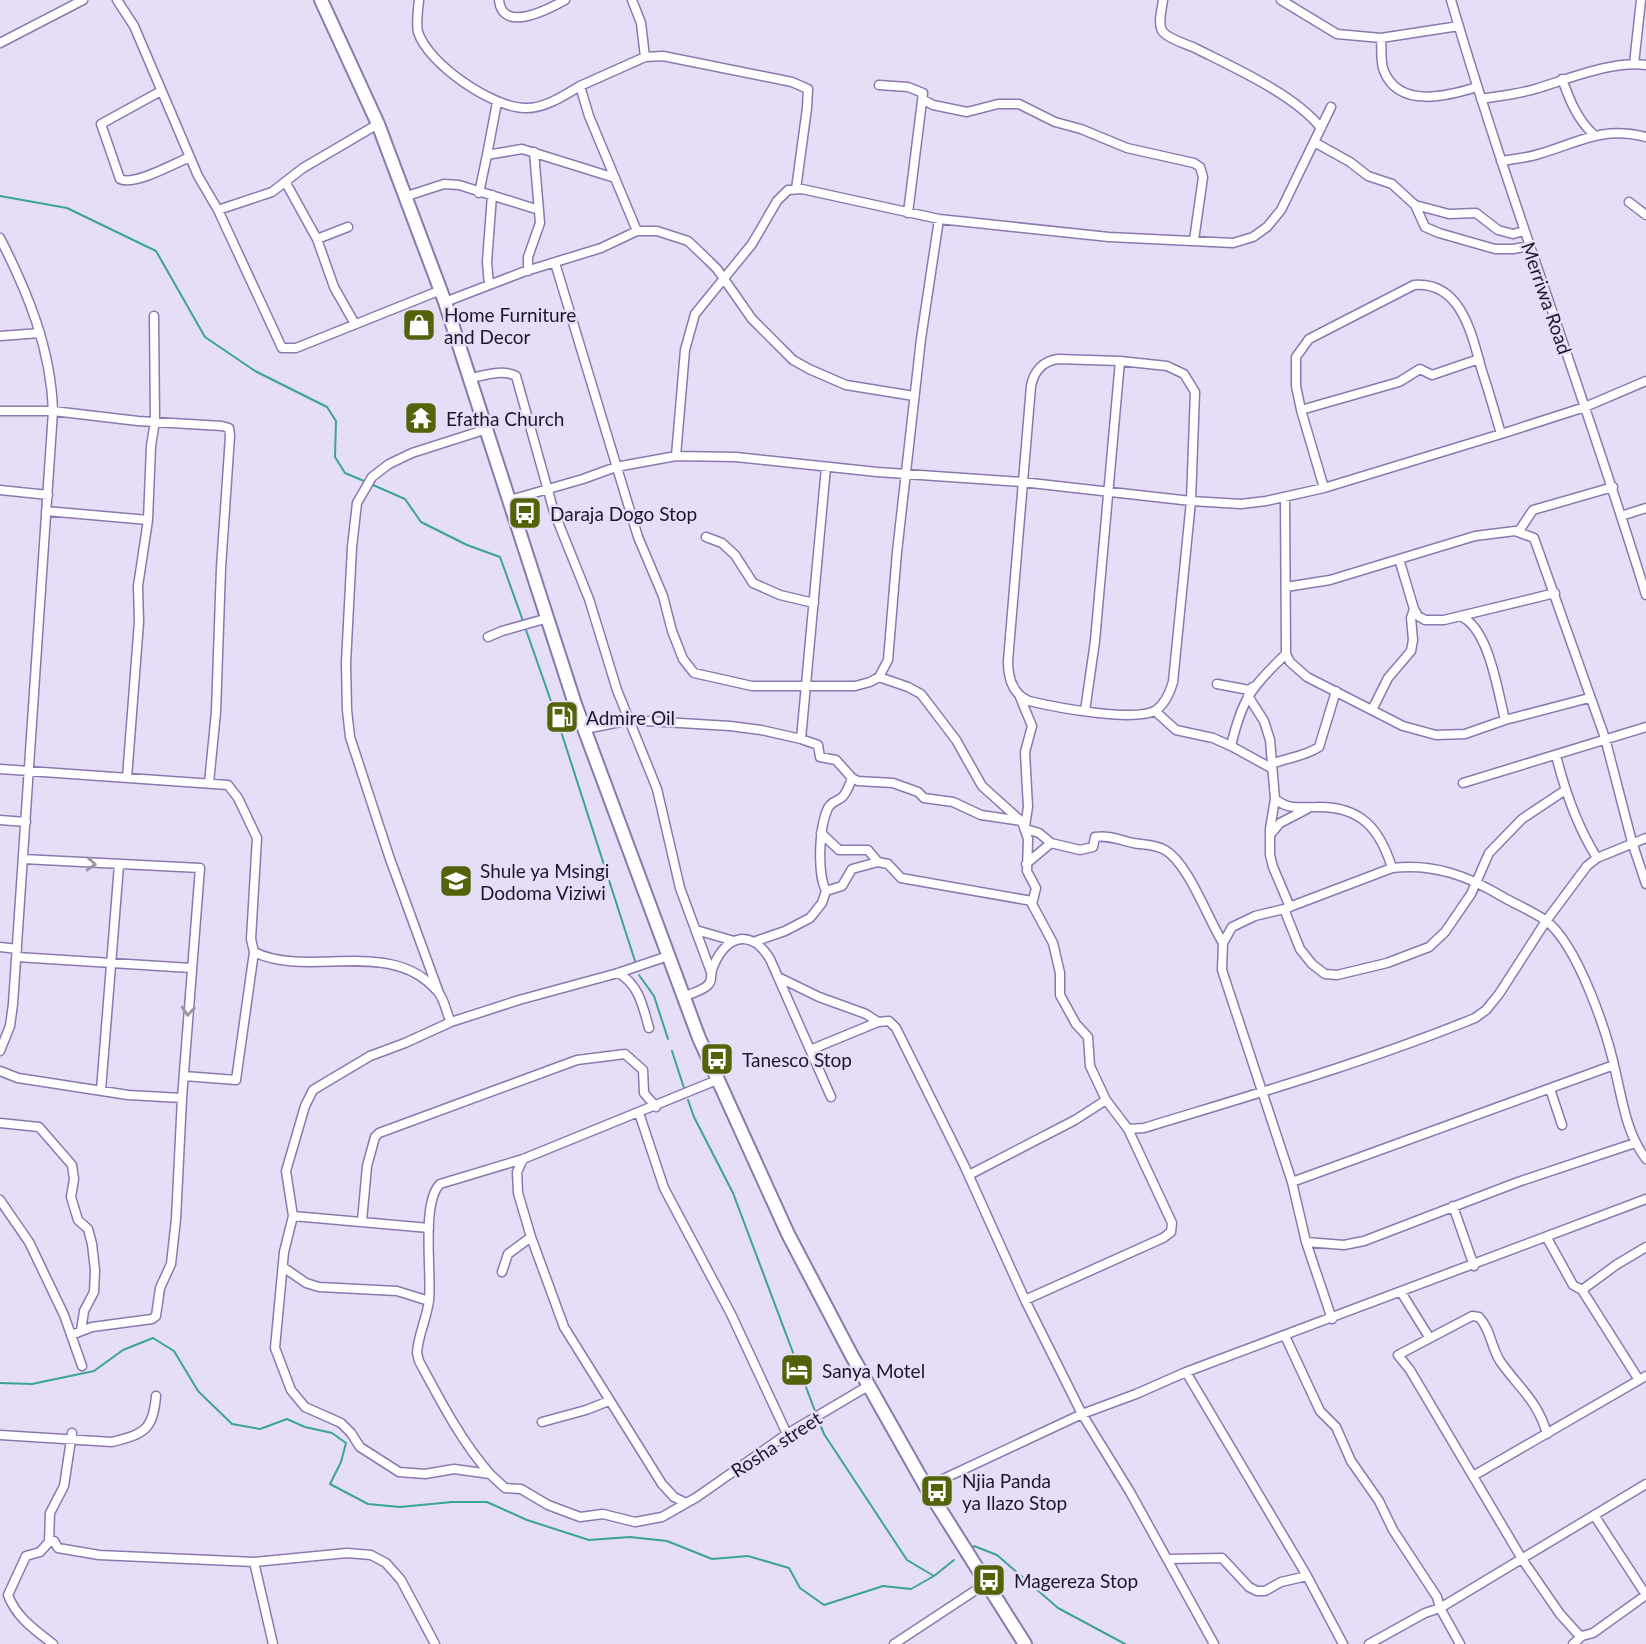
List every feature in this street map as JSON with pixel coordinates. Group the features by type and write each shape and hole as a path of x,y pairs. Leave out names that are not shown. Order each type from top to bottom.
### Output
{"highway":[{"path":"321,0 378,124 407,197 443,296 510,500 542,620 717,1080 799,1257 868,1386 985,1584 1025,1644"}],"street":[{"path":"0,43 83,0"},
{"path":"117,0 134,26 190,158 207,194 218,209 282,348 296,348 355,324 443,296 489,285 601,248 637,232 657,231 688,242 723,277 752,319 793,359 846,385 914,396"},
{"path":"419,0 417,30 435,59 497,102 527,108 551,101 645,57 663,56 792,82 808,89 796,189"},
{"path":"499,0 500,8 505,15 511,17 542,12 565,0"},
{"path":"632,0 641,23 645,57"},
{"path":"1163,0 1160,24 1166,35 1231,66 1269,88 1296,105 1321,128"},
{"path":"1280,0 1337,34 1381,38 1459,26"},
{"name":"Merriwa Road","path":"1451,0 1524,231 1613,487 1646,593"},
{"path":"1634,64 1642,0"},
{"path":"1381,38 1383,70 1390,80 1408,93 1428,98 1477,87"},
{"path":"1481,99 1634,64 1646,65"},
{"path":"1562,79 1572,107 1594,135"},
{"path":"879,85 916,89 923,93 908,213"},
{"path":"580,86 589,116 637,232"},
{"path":"161,91 101,124 120,179 126,182 136,180 190,158"},
{"path":"924,100 933,105 967,112 998,104 1018,104 1055,122 1127,148 1194,163 1200,167 1203,177 1194,240"},
{"path":"479,193 497,102"},
{"path":"677,456 688,334 695,314 752,244 777,201 788,190 796,189 939,219 1109,237 1233,243 1253,237 1281,210 1331,107"},
{"path":"218,209 272,192 303,168 378,124"},
{"path":"1501,161 1537,155 1594,135 1646,137"},
{"path":"1314,142 1350,162 1368,176 1392,184 1415,205 1425,227 1504,250 1529,246"},
{"path":"487,155 514,149 534,152 615,178"},
{"path":"528,271 528,257 540,227 534,152"},
{"path":"286,183 317,239 334,287 355,324"},
{"path":"407,197 444,184 459,185 539,210"},
{"path":"489,285 492,195"},
{"path":"1629,202 1646,215"},
{"path":"1415,205 1449,214 1476,213 1498,230 1513,234 1524,231"},
{"path":"555,263 638,537 663,596 683,660 694,673 742,685 855,686 879,677 890,650 891,612 914,396 939,219"},
{"path":"317,239 348,227"},
{"path":"0,238 27,296 40,333 50,373 53,411 13,1004 0,1051"},
{"path":"1324,488 1301,410 1296,386 1296,357 1309,339 1414,285 1435,287 1455,303 1471,327 1501,434"},
{"path":"127,778 139,622 138,586 148,520 151,446 155,421 154,316"},
{"path":"0,336 40,333"},
{"path":"1020,698 1085,711 1135,715 1155,711 1166,700 1173,682 1191,501 1196,402 1191,382 1177,369 1120,361 1054,359 1038,369 1031,386 1008,668 1014,688 1032,726 1026,752 1028,807 1024,826 1028,839 1026,863 1036,888 1033,908 1049,934 1055,950 1060,973 1060,995 1076,1024 1088,1037 1090,1066 1105,1100 1128,1129 1172,1223 1171,1232 1163,1238 1026,1300"},
{"path":"1301,410 1399,382 1420,369 1432,375 1479,359"},
{"path":"1085,711 1095,641 1120,361"},
{"path":"471,379 508,372 516,376 554,512 589,598 617,690 657,789 680,888 711,972 712,980 707,986 684,996"},
{"path":"510,500 616,467 677,456 736,457 906,475 1022,482 1191,501 1241,503 1284,498 1324,488 1585,407 1646,380"},
{"path":"0,411 53,411 225,426 230,432 216,712 209,783"},
{"path":"451,1022 390,859 350,737 346,710 348,606 356,503 372,477 389,464 412,453 487,429"},
{"path":"801,739 826,467"},
{"path":"1519,531 1529,514 1539,507 1613,487"},
{"path":"0,490 48,495"},
{"path":"1284,498 1286,654 1297,670 1307,677 1410,729 1446,736 1465,734 1505,720 1589,698"},
{"path":"1621,516 1646,508"},
{"path":"46,511 148,520"},
{"path":"1286,587 1330,580 1475,536 1519,531 1534,538 1605,738 1632,842 1646,884"},
{"path":"706,537 722,544 735,555 753,583 759,587 814,603"},
{"path":"1399,559 1415,609 1420,618 1429,621 1444,621 1555,593"},
{"path":"1372,710 1388,678 1411,651 1413,640 1410,621 1415,609"},
{"path":"1461,616 1472,622 1480,635 1494,675 1505,720"},
{"path":"488,637 542,620"},
{"path":"1217,684 1249,690 1286,654"},
{"path":"879,677 920,694 956,740 982,786 1024,826"},
{"path":"1231,746 1240,715 1253,687"},
{"path":"1271,766 1282,759 1296,758 1319,747 1336,691"},
{"path":"1248,696 1267,728 1275,799 1269,835 1273,867 1300,949 1312,964 1325,974 1337,975 1387,963 1429,947 1450,925 1471,894 1489,853 1508,831 1564,791"},
{"path":"1155,711 1176,730 1213,738 1271,766"},
{"path":"585,729 630,720 750,728 801,739 818,746 820,757 836,760 852,778 893,783 918,792 923,798 953,803 1024,826 1040,833 1051,842 1087,849 1093,846 1095,837 1111,836 1163,848 1188,876 1223,943"},
{"path":"1463,783 1646,727"},
{"path":"1556,755 1564,791 1597,858"},
{"path":"0,769 209,783 228,785 234,791 257,838 251,925 254,952 236,1080 184,1076"},
{"path":"756,941 785,931 810,918 822,903 826,891 821,881 821,833 828,807 843,797 852,778"},
{"path":"1275,799 1287,807 1350,811 1370,825 1383,841 1392,868"},
{"path":"1269,835 1280,823 1310,807"},
{"path":"0,820 26,822"},
{"path":"821,833 835,847 844,851 864,849 878,862"},
{"path":"1128,1129 1143,1128 1332,1071 1475,1018 1486,1010 1499,994 1546,921 1582,872 1597,858 1646,838"},
{"path":"1026,863 1051,842"},
{"path":"23,859 200,868 171,1264 160,1288 156,1316 152,1319 92,1327 71,1335"},
{"path":"826,891 842,886 852,869 878,862 888,864 901,878 1032,901"},
{"path":"101,1090 118,865"},
{"path":"1332,1318 1306,1242 1292,1182 1222,970 1223,943 1232,927 1255,916 1287,908 1392,868 1431,868 1460,874 1475,881 1546,921 1569,949 1601,1021 1628,1124 1635,1143 1646,1159"},
{"path":"696,930 734,941"},
{"path":"711,972 724,948 734,941 756,941 763,946 831,1097"},
{"path":"0,947 17,953 191,968"},
{"path":"254,952 272,960 355,960 406,968 439,993"},
{"path":"490,1474 454,1469 425,1474 399,1472 360,1447 341,1423 313,1411 299,1401 291,1390 275,1349 285,1245 293,1216 286,1171 305,1106 313,1090 370,1056 451,1022 668,956"},
{"path":"618,973 635,987 649,1028"},
{"path":"778,977 819,997 866,1014 878,1022"},
{"path":"810,1050 878,1022 889,1021 896,1028 1082,1414 1168,1559 1214,1644"},
{"path":"362,1221 367,1166 374,1137 379,1133 577,1060 625,1054 643,1070 644,1093 656,1107"},
{"path":"1292,1182 1450,1122 1614,1065"},
{"path":"0,1071 18,1077 137,1096 182,1098"},
{"path":"490,1474 476,1458 419,1362 418,1343 429,1301 429,1227 433,1193 440,1184 523,1158 656,1107 717,1080"},
{"path":"1550,1089 1562,1125"},
{"path":"968,1175 1075,1120 1105,1100"},
{"path":"639,1113 664,1188 731,1314 787,1434"},
{"path":"0,1123 39,1127 72,1165 74,1179 71,1197 78,1220 88,1229 95,1270 93,1294 84,1311 81,1331"},
{"path":"1306,1242 1344,1245 1364,1241 1453,1206 1635,1143"},
{"path":"523,1158 518,1166 517,1181 531,1237 564,1327 662,1484 674,1497 686,1503"},
{"path":"926,1487 1082,1414 1186,1372 1474,1266 1646,1199"},
{"path":"0,1200 29,1242 64,1315 82,1366"},
{"path":"1453,1206 1474,1266"},
{"path":"293,1216 429,1227"},
{"path":"502,1272 508,1254 531,1237"},
{"path":"1474,1476 1642,1378 1582,1290 1573,1285 1546,1238"},
{"path":"1582,1290 1646,1247"},
{"path":"283,1267 306,1283 319,1287 397,1290 429,1301"},
{"path":"1401,1292 1429,1337"},
{"path":"1547,1434 1541,1413 1501,1362 1489,1329 1479,1317 1472,1316 1398,1355 1410,1370 1474,1476 1521,1559 1560,1614 1582,1636"},
{"path":"1285,1336 1320,1411 1336,1427 1351,1461 1379,1501 1393,1530 1437,1597 1440,1608 1460,1644"},
{"path":"1186,1372 1307,1576 1343,1644"},
{"name":"Rosha street","path":"490,1474 505,1488 521,1489 548,1505 580,1517 603,1514 620,1520 639,1522 662,1517 787,1434 868,1386"},
{"path":"0,1435 71,1436 112,1442 145,1431 152,1422 156,1396"},
{"path":"542,1422 609,1401"},
{"path":"54,1644 24,1615 18,1614 8,1598 8,1592 26,1556 40,1552 49,1542 50,1513 64,1486 71,1436"},
{"path":"1369,1644 1440,1608 1646,1484"},
{"path":"1573,1644 1646,1595 1594,1515"},
{"path":"49,1542 54,1541 61,1549 99,1556 254,1562 347,1553 378,1557 395,1571 401,1580 435,1644"},
{"path":"1168,1559 1223,1558 1249,1587 1257,1591 1265,1591 1281,1582 1307,1576"},
{"path":"254,1562 273,1644"},
{"path":"894,1644 985,1584"}],"waterway":[{"path":"0,196 67,208 156,251 205,337 255,371 327,407 336,421 335,457 345,473 364,481"},
{"path":"373,485 405,499 421,522 467,545 500,557 523,621"},
{"path":"525,627 553,707"},
{"path":"557,719 635,961"},
{"path":"639,975 654,996 668,1039"},
{"path":"672,1051 684,1088"},
{"path":"688,1100 733,1193 815,1411"},
{"path":"0,1383 32,1384 94,1371 123,1350 153,1338 174,1351 198,1391 232,1424 260,1429 287,1419 305,1427 332,1433 346,1443 341,1462 330,1484 368,1504 400,1507 487,1502 527,1520 589,1540 630,1537 667,1541 712,1559 748,1556 789,1568 800,1588 824,1605 883,1586 911,1589 934,1576"},
{"path":"819,1422 824,1434 907,1560 934,1576 954,1560"},
{"path":"971,1548 974,1546 997,1555 1058,1608 1125,1644"}],"place":[{"name":"Home Furniture and Decor","path":"419,325"},
{"name":"Efatha Church","path":"421,418"},
{"name":"Daraja Dogo Stop","path":"525,513"},
{"name":"Admire Oil","path":"562,717"},
{"name":"Shule ya Msingi Dodoma Viziwi","path":"456,881"},
{"name":"Tanesco Stop","path":"717,1059"},
{"name":"Sanya Motel","path":"797,1370"},
{"name":"Njia Panda ya Ilazo Stop","path":"937,1491"},
{"name":"Magereza Stop","path":"989,1580"}]}
